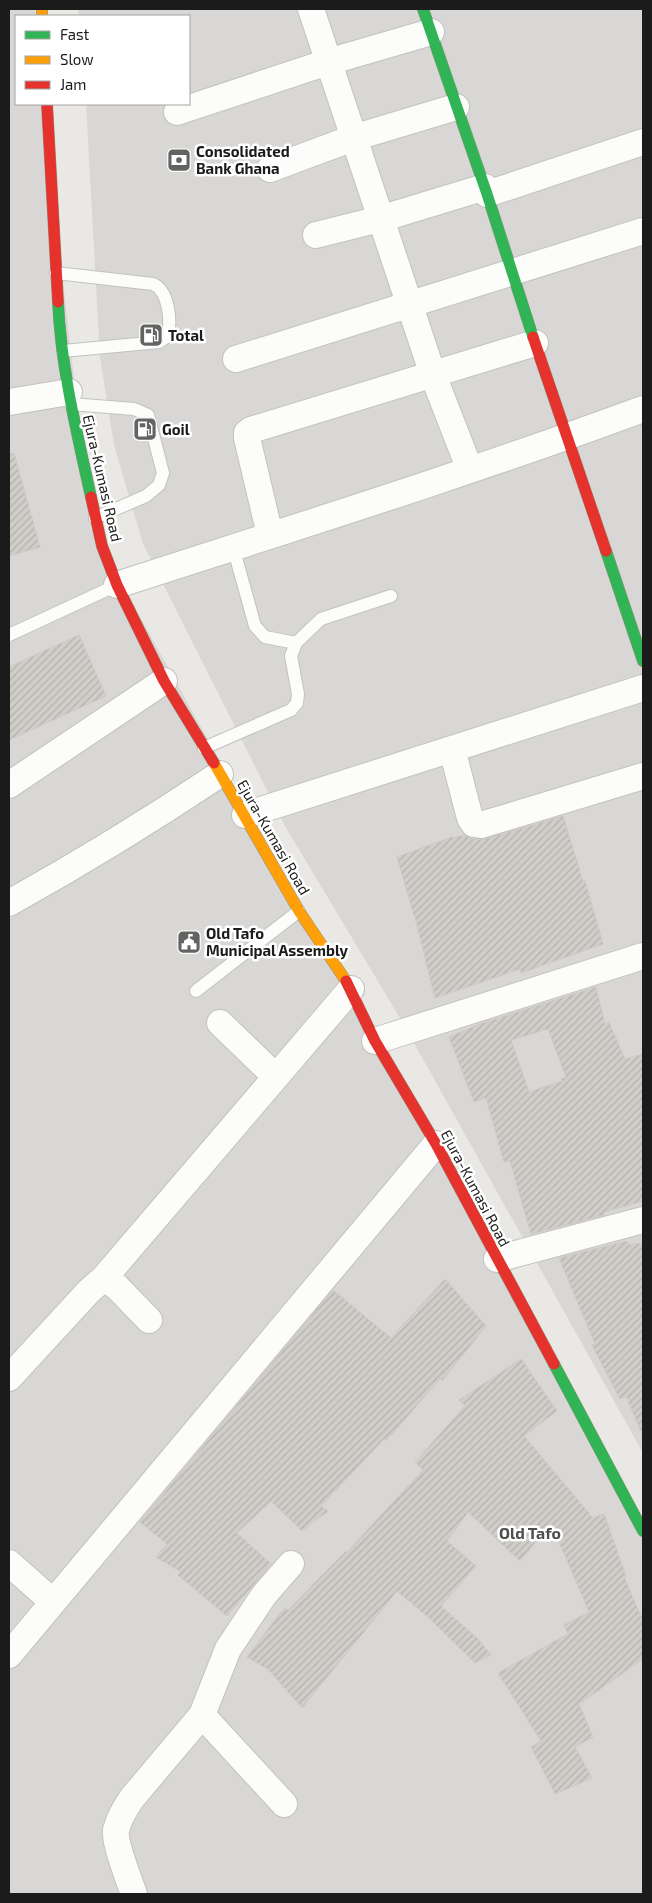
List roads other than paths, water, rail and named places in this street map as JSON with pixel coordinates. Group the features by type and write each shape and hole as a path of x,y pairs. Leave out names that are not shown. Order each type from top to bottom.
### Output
{"main road":[{"path":"427,20 643,661"},
{"name":"Ejura-Kumasi Road","path":"47,105 56,272 63,351 70,398 94,518 102,546 117,585 164,681 245,815 299,910 351,988 376,1040 436,1144 496,1259 637,1505 643,1531"}],"street":[{"path":"310,9 433,375 470,470"},
{"path":"177,112 328,62 427,20"},
{"path":"270,169 353,138 456,107"},
{"path":"316,235 486,191 643,142"},
{"path":"236,359 409,303 643,231"},
{"path":"270,535 247,438 250,430 535,343"},
{"path":"9,402 70,398"},
{"path":"117,585 567,438 643,409"},
{"path":"9,785 164,681"},
{"path":"245,815 643,688"},
{"path":"452,749 470,818 474,824 480,825 643,776"},
{"path":"9,903 137,829 220,774"},
{"path":"376,1040 643,956"},
{"path":"9,1378 89,1291 104,1278 351,988"},
{"path":"220,1023 276,1077"},
{"path":"9,1655 436,1144"},
{"path":"496,1259 643,1220"},
{"path":"104,1278 117,1287 149,1320"},
{"path":"9,1564 52,1602"},
{"path":"134,1894 117,1841 116,1832 124,1809 202,1715 228,1649 264,1596 291,1564"},
{"path":"202,1715 284,1804"}],"lane":[{"path":"56,272 158,286 164,294 170,326 168,336 158,342 63,351"},
{"path":"70,398 134,409 148,415 163,473 159,485 146,496 94,518"},
{"path":"233,547 256,626 265,637 296,643"},
{"path":"9,635 117,585"},
{"path":"204,748 292,710 297,704 298,694 291,656 296,643 321,619 392,596"},
{"path":"196,991 299,910"}],"place":[{"name":"Consolidated Bank Ghana","path":"179,160"},
{"name":"Total","path":"151,335"},
{"name":"Goil","path":"145,429"},
{"name":"Old Tafo Municipal Assembly","path":"189,942"}],"district":[{"name":"Old Tafo","path":"530,1532"}]}
